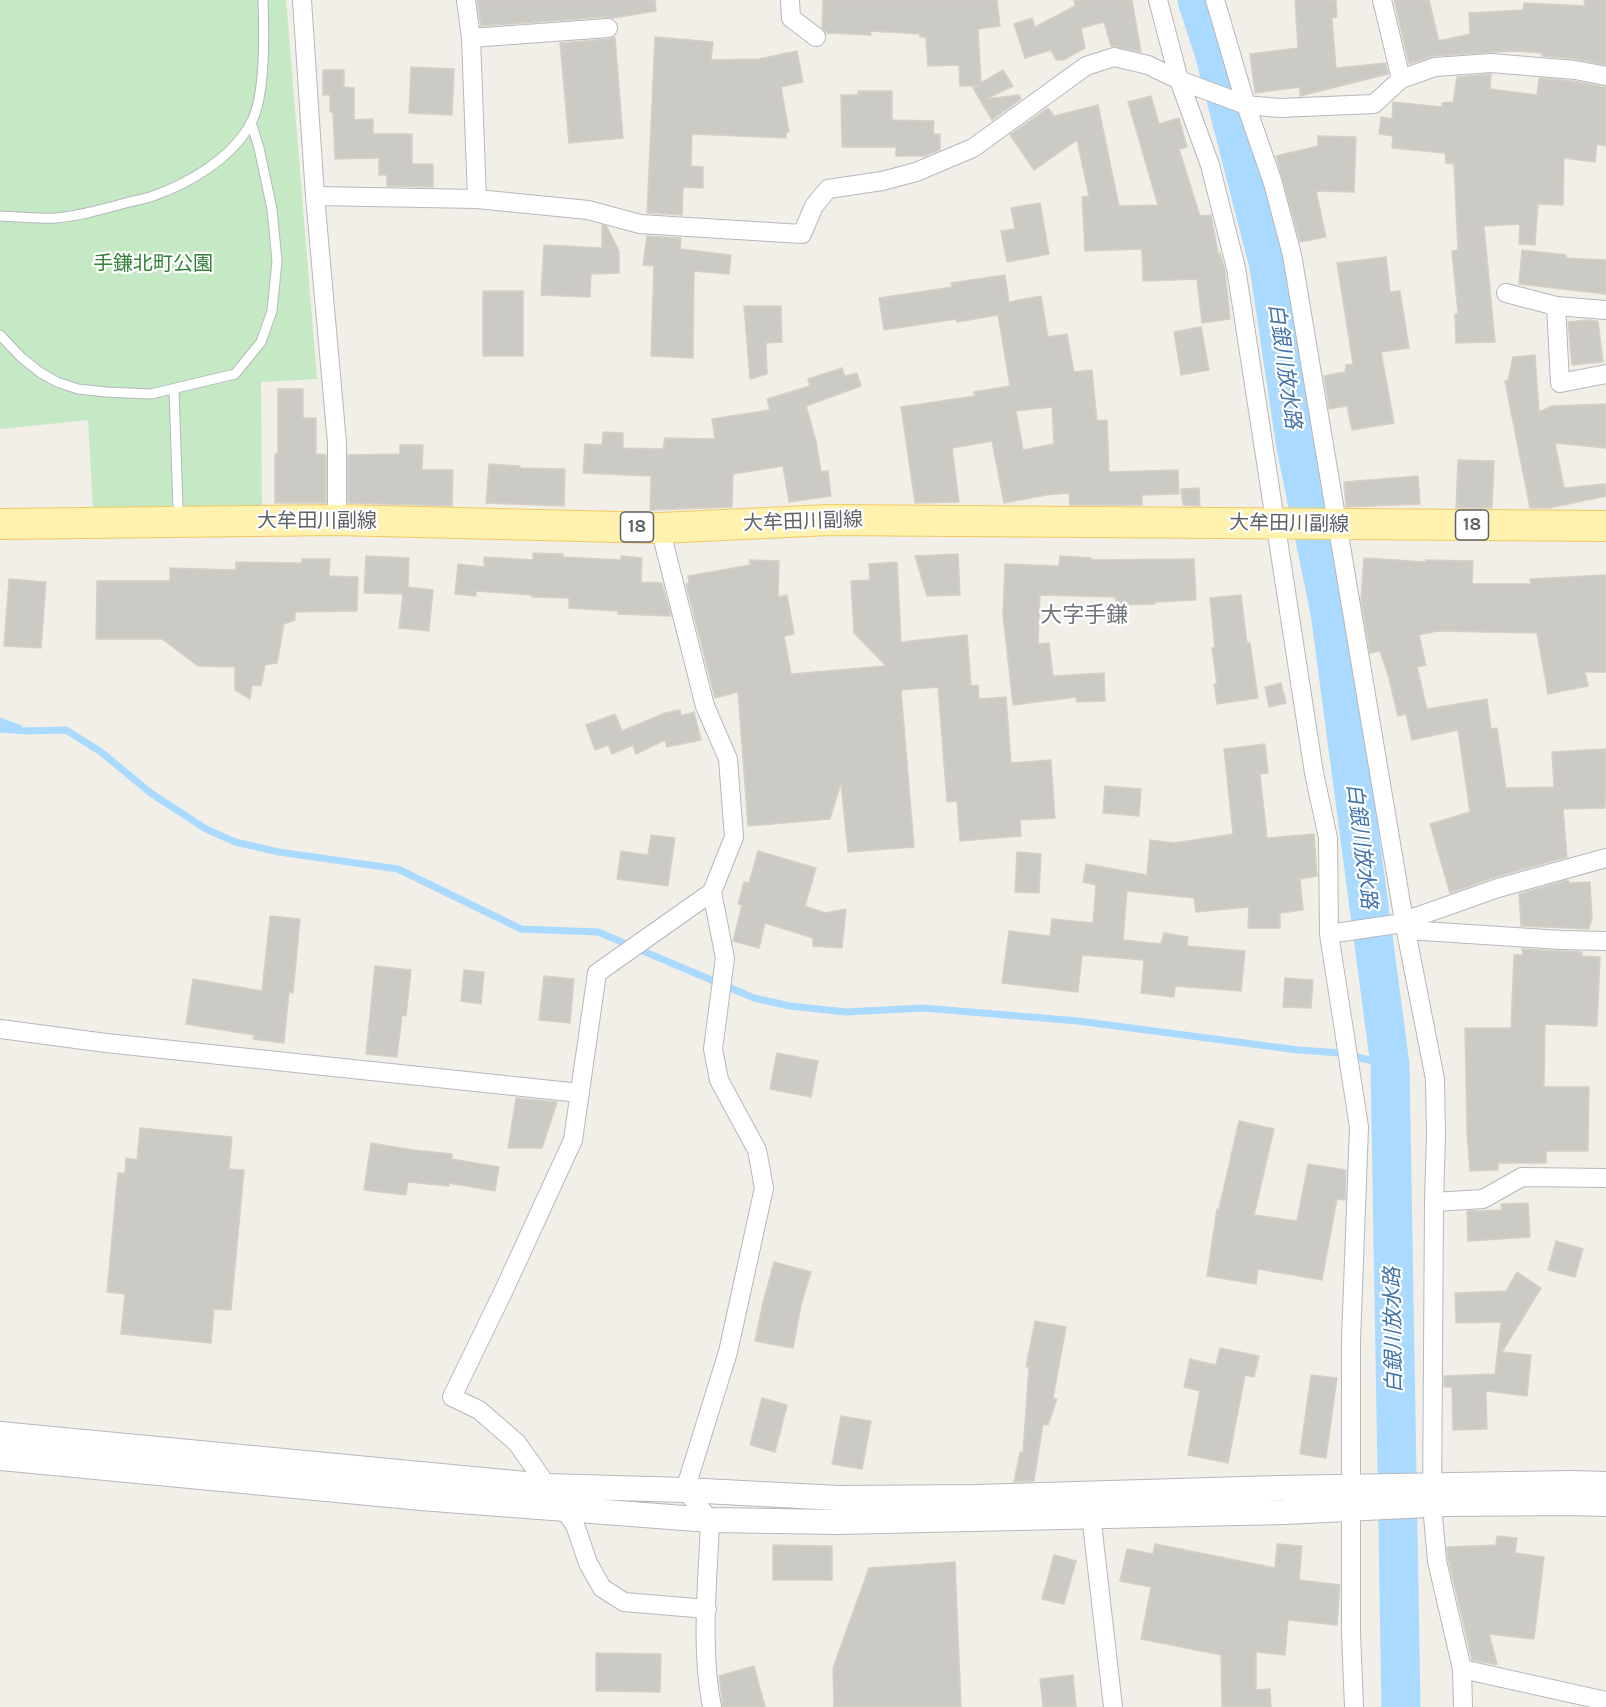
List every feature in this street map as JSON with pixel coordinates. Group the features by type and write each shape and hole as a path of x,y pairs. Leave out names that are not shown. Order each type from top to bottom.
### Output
{"main road":[{"name":"大牟田川副線","path":"0,524 337,520 660,528 829,520 1606,526"}],"street":[{"path":"302,0 315,196 337,443 337,520"},
{"path":"466,0 471,38 477,199"},
{"path":"790,0 791,18 816,37"},
{"path":"1158,0 1179,80 1210,165 1236,268 1279,524 1314,773 1328,838 1335,933 1359,1127 1351,1340 1351,1633 1354,1707"},
{"path":"1215,0 1246,105 1273,183 1292,255 1402,925 1435,1079 1433,1496 1437,1561 1462,1669 1463,1707"},
{"path":"1382,0 1401,79"},
{"path":"471,38 608,28"},
{"path":"315,196 477,199 588,210 640,224 802,234 814,206 828,189 882,181 916,172 973,148 1086,66 1114,57 1148,65 1179,80 1246,105 1280,108 1374,104 1401,79 1435,67 1491,63 1575,70 1606,76"},
{"path":"1506,292 1556,306 1606,310"},
{"path":"1556,306 1560,383 1606,374"},
{"path":"660,528 705,706 728,759 734,837 712,892 725,958 713,1049 719,1080 757,1150 764,1188 728,1352 685,1490"},
{"path":"1402,925 1498,888 1606,858"},
{"path":"707,1610 624,1602 602,1588 588,1563 575,1525 517,1443 479,1410 452,1397 573,1140 597,973 712,892"},
{"path":"1335,933 1402,925 1561,940 1606,941"},
{"path":"0,1029 106,1043 580,1093"},
{"path":"1434,1202 1483,1199 1522,1177 1606,1178"},
{"path":"0,1434 546,1486 1090,1506"},
{"path":"0,1458 421,1498 710,1520 838,1522 1090,1506 1278,1488 1352,1498 1433,1496 1571,1483 1606,1484"},
{"path":"685,1490 710,1520 707,1683 712,1707"},
{"path":"1433,1496 1606,1504"},
{"path":"1090,1506 1113,1707"},
{"path":"1462,1669 1606,1701"}],"lane":[{"path":"0,216 54,218 87,214 152,196 181,184 221,158 251,122 261,81 263,0"},
{"path":"0,336 41,374 78,389 138,394 174,390 235,374 261,342 272,311 277,261 272,209 251,122"},
{"path":"174,390 178,508"}],"green space":[{"name":"手鎌北町公園","path":"0,0 286,0 317,379 261,382 262,507 93,510 88,420 0,429"}],"building":[{"path":"477,0 655,0 656,11 613,18 481,26"},
{"path":"823,0 997,0 1000,26 978,29 981,83 1003,70 1013,86 986,99 1019,95 1021,99 992,120 973,88 977,86 960,86 959,65 928,66 926,37 920,37 920,34 870,31 871,35 827,33 822,28"},
{"path":"1074,0 1132,0 1141,52 1111,46 1104,22 1081,28 1085,48 1063,60 1056,60 1051,50 1025,58 1014,24 1032,18 1035,27 1075,6"},
{"path":"1295,0 1336,0 1337,17 1332,18 1336,68 1386,63 1388,74 1300,96 1300,87 1255,93 1250,54 1298,48"},
{"path":"1394,0 1429,0 1439,41 1470,34 1469,13 1523,10 1524,3 1585,6 1584,0 1606,0 1606,65 1542,56 1542,53 1512,51 1434,56 1409,64"},
{"path":"615,37 623,138 569,143 560,43"},
{"path":"655,37 713,42 711,60 759,59 797,51 803,82 781,87 789,132 786,132 786,138 692,134 691,166 703,167 703,188 683,187 682,215 647,213"},
{"path":"411,67 454,69 452,115 409,113"},
{"path":"323,70 344,70 344,87 354,88 354,120 373,119 373,134 412,134 412,164 433,164 433,187 387,186 387,175 379,175 379,158 335,159 333,112 330,112 330,95 323,95"},
{"path":"1491,74 1490,89 1537,95 1539,78 1606,87 1606,146 1597,144 1595,162 1564,158 1563,205 1538,204 1535,245 1519,244 1520,224 1484,226 1495,342 1456,343 1455,314 1458,314 1452,251 1458,250 1454,164 1446,163 1445,153 1392,148 1393,136 1379,134 1381,117 1392,119 1393,102 1442,107 1442,103 1453,102 1457,77"},
{"path":"858,91 892,91 892,120 934,121 933,134 940,134 940,150 924,156 896,156 896,147 842,147 841,95 858,95"},
{"path":"1151,96 1159,124 1179,118 1187,147 1179,149 1200,216 1211,215 1218,253 1220,253 1225,270 1230,319 1202,323 1197,279 1143,281 1142,249 1085,251 1082,197 1089,196 1077,140 1034,170 1010,135 1048,108 1054,116 1098,105 1119,206 1158,205 1128,102"},
{"path":"1318,136 1356,137 1354,192 1316,191 1326,237 1300,242 1276,156 1318,146"},
{"path":"1040,203 1049,254 1007,262 1001,231 1015,229 1011,208"},
{"path":"602,225 607,227 619,251 619,273 591,274 590,297 541,295 544,245 602,248"},
{"path":"647,236 681,238 680,249 731,255 729,274 694,271 693,358 651,356 654,266 643,265"},
{"path":"1522,250 1566,255 1566,258 1606,260 1606,294 1519,284"},
{"path":"1386,257 1390,292 1400,291 1409,348 1381,352 1394,423 1352,430 1347,406 1329,409 1324,376 1345,372 1346,365 1353,364 1337,263"},
{"path":"1005,275 1009,302 1041,296 1048,337 1067,334 1074,372 1092,370 1097,421 1107,420 1109,472 1178,470 1179,494 1142,495 1142,505 1070,505 1069,493 1004,503 992,441 952,448 959,502 915,503 901,407 975,396 974,392 1010,386 998,315 884,330 879,298 952,287 951,283","holes":["1052,407 1054,444 1023,450 1016,411"]},
{"path":"483,291 523,291 523,356 483,356"},
{"path":"744,306 781,306 782,342 766,343 767,374 750,379"},
{"path":"1598,321 1603,362 1572,365 1568,322"},
{"path":"1201,327 1209,370 1181,375 1174,332"},
{"path":"1535,355 1539,412 1552,406 1606,404 1606,448 1555,443 1564,488 1605,484 1606,496 1549,508 1530,508 1505,381 1508,381 1513,357"},
{"path":"842,368 845,376 857,373 861,386 806,406 816,441 821,472 828,471 831,496 789,502 783,466 733,474 732,507 650,510 651,476 583,473 585,444 602,445 603,432 623,433 623,448 663,449 665,438 715,439 712,419 770,410 767,399 810,386 808,379"},
{"path":"278,389 303,389 303,418 316,418 316,454 326,455 326,503 275,503"},
{"path":"400,445 423,445 422,470 453,470 452,506 348,503 348,455 400,454"},
{"path":"1458,460 1494,461 1492,508 1456,508"},
{"path":"489,464 520,466 520,468 565,469 564,506 486,503"},
{"path":"1418,476 1420,504 1346,507 1344,482"},
{"path":"1199,488 1200,506 1183,505 1181,489"},
{"path":"533,553 621,560 621,556 642,558 641,582 662,583 671,616 618,614 618,611 569,608 569,598 476,591 476,596 455,594 458,564 484,567 484,557 533,560"},
{"path":"958,554 960,595 927,596 915,556"},
{"path":"366,556 409,558 408,587 433,590 429,631 399,628 403,594 364,593"},
{"path":"1060,556 1091,558 1091,560 1194,559 1196,600 1116,605 1116,597 1040,595 1038,644 1049,643 1053,676 1104,673 1105,701 1077,702 1076,697 1013,705 1003,615 1005,564 1059,566"},
{"path":"1364,558 1426,562 1426,560 1473,561 1472,584 1531,584 1530,579 1606,575 1606,672 1585,672 1588,686 1548,694 1537,633 1437,631 1419,635 1426,665 1417,667 1427,709 1487,699 1491,729 1497,728 1506,788 1554,787 1552,752 1606,749 1605,808 1563,809 1567,857 1495,877 1450,893 1430,824 1470,812 1458,730 1412,740 1406,714 1398,716 1380,651 1370,653 1361,599"},
{"path":"302,559 330,559 329,576 358,577 357,611 295,612 295,620 284,624 277,663 265,665 261,686 252,685 250,699 235,690 235,667 198,666 162,639 96,639 97,581 170,581 170,568 236,570 236,562 302,563"},
{"path":"750,560 779,561 778,597 787,595 794,634 784,636 791,674 886,666 854,633 851,581 870,580 869,564 897,562 901,642 967,635 971,686 978,685 979,699 1006,697 1011,763 1051,760 1055,818 1020,820 1021,836 960,841 957,801 947,802 938,687 901,690 914,847 848,852 841,783 830,819 748,826 738,692 715,698 686,584 689,584 688,576 750,565"},
{"path":"9,579 46,582 41,648 4,646"},
{"path":"1241,595 1247,643 1250,643 1258,698 1217,704 1210,598"},
{"path":"1281,683 1286,703 1269,707 1265,687"},
{"path":"680,710 681,716 694,712 701,740 667,747 665,740 636,754 633,745 612,754 608,745 595,750 586,725 615,714 622,731 665,713"},
{"path":"1265,744 1268,773 1260,774 1267,838 1314,834 1317,876 1300,879 1303,910 1280,913 1280,928 1248,928 1249,907 1196,912 1194,898 1127,891 1123,940 1161,944 1164,933 1188,937 1187,946 1245,951 1241,991 1175,986 1174,997 1141,993 1144,960 1082,955 1078,992 1002,983 1009,931 1050,936 1052,919 1093,923 1096,885 1083,882 1086,864 1147,875 1150,840 1174,843 1233,834 1224,749"},
{"path":"1105,786 1141,789 1139,816 1103,813"},
{"path":"651,835 675,838 668,886 617,879 621,851 648,855"},
{"path":"758,851 816,868 805,906 825,913 846,909 842,948 813,946 813,938 765,923 759,948 733,941 742,905 738,904 744,882 749,883"},
{"path":"1017,852 1041,854 1039,893 1015,892"},
{"path":"1568,880 1569,883 1590,882 1592,918 1589,929 1521,926 1519,894"},
{"path":"270,916 300,919 293,993 289,992 284,1043 253,1039 254,1035 186,1024 193,979 262,991"},
{"path":"1522,949 1582,952 1581,956 1600,957 1597,1026 1545,1024 1544,1087 1589,1087 1588,1151 1546,1151 1546,1163 1498,1163 1498,1170 1470,1171 1465,1028 1511,1028 1514,955 1523,955"},
{"path":"375,966 411,970 406,1016 402,1015 397,1057 366,1054"},
{"path":"464,970 484,972 481,1004 461,1001"},
{"path":"544,976 574,979 570,1023 539,1020"},
{"path":"1285,978 1313,980 1311,1008 1283,1007"},
{"path":"777,1053 818,1061 811,1097 770,1089"},
{"path":"516,1098 557,1102 542,1148 508,1148"},
{"path":"1239,1121 1274,1129 1254,1215 1297,1221 1308,1164 1346,1170 1345,1200 1337,1199 1322,1280 1258,1269 1256,1284 1207,1276 1217,1209 1219,1209"},
{"path":"140,1128 232,1137 229,1169 244,1170 231,1310 214,1309 211,1343 121,1334 125,1294 107,1292 118,1173 125,1173 126,1158 137,1160"},
{"path":"371,1143 452,1154 452,1159 499,1167 495,1191 449,1183 449,1186 408,1182 406,1195 364,1190"},
{"path":"1528,1203 1530,1237 1468,1241 1467,1211 1502,1210 1501,1204"},
{"path":"1556,1241 1583,1249 1575,1277 1548,1270"},
{"path":"774,1262 811,1272 801,1305 793,1348 755,1341"},
{"path":"1517,1272 1541,1288 1502,1352 1531,1355 1527,1396 1486,1391 1487,1429 1453,1430 1452,1387 1444,1387 1444,1376 1495,1374 1501,1322 1456,1323 1455,1293 1506,1291"},
{"path":"1035,1321 1066,1327 1053,1398 1057,1399 1048,1425 1043,1424 1034,1481 1014,1482 1020,1452 1023,1452 1029,1367 1026,1367"},
{"path":"1220,1348 1259,1356 1254,1377 1245,1375 1228,1463 1188,1455 1200,1391 1184,1387 1190,1359 1216,1365"},
{"path":"1311,1375 1337,1378 1326,1458 1300,1454"},
{"path":"762,1398 787,1405 775,1452 750,1445"},
{"path":"841,1416 871,1421 862,1469 832,1464"},
{"path":"1497,1536 1517,1538 1515,1553 1544,1557 1534,1639 1489,1634 1497,1664 1494,1664 1472,1660 1447,1547 1496,1545"},
{"path":"1155,1544 1275,1568 1277,1544 1302,1546 1299,1580 1340,1585 1337,1625 1288,1620 1285,1655 1256,1652 1256,1690 1270,1689 1271,1707 1222,1707 1221,1655 1141,1639 1151,1587 1120,1581 1127,1549 1153,1554"},
{"path":"773,1545 832,1546 832,1580 773,1580"},
{"path":"1054,1555 1076,1561 1064,1604 1042,1599"},
{"path":"955,1562 961,1707 834,1707 833,1668 869,1568"},
{"path":"596,1653 661,1654 660,1692 596,1691"},
{"path":"754,1666 765,1707 723,1707 719,1676"},
{"path":"1073,1675 1076,1707 1043,1707 1040,1679"}],"waterway":[{"name":"白銀川放水路","path":"1197,0 1214,52 1269,266 1296,447 1330,612 1390,1065 1401,1707"},
{"path":"0,721 19,728"},
{"path":"0,729 66,730 101,752 152,794 206,829 235,842 279,852 398,869 521,929 598,932 754,998 790,1006 846,1012 923,1008 1078,1021 1298,1050 1340,1053 1390,1065"}],"district":[{"name":"大字手鎌","path":"1084,616"}]}
